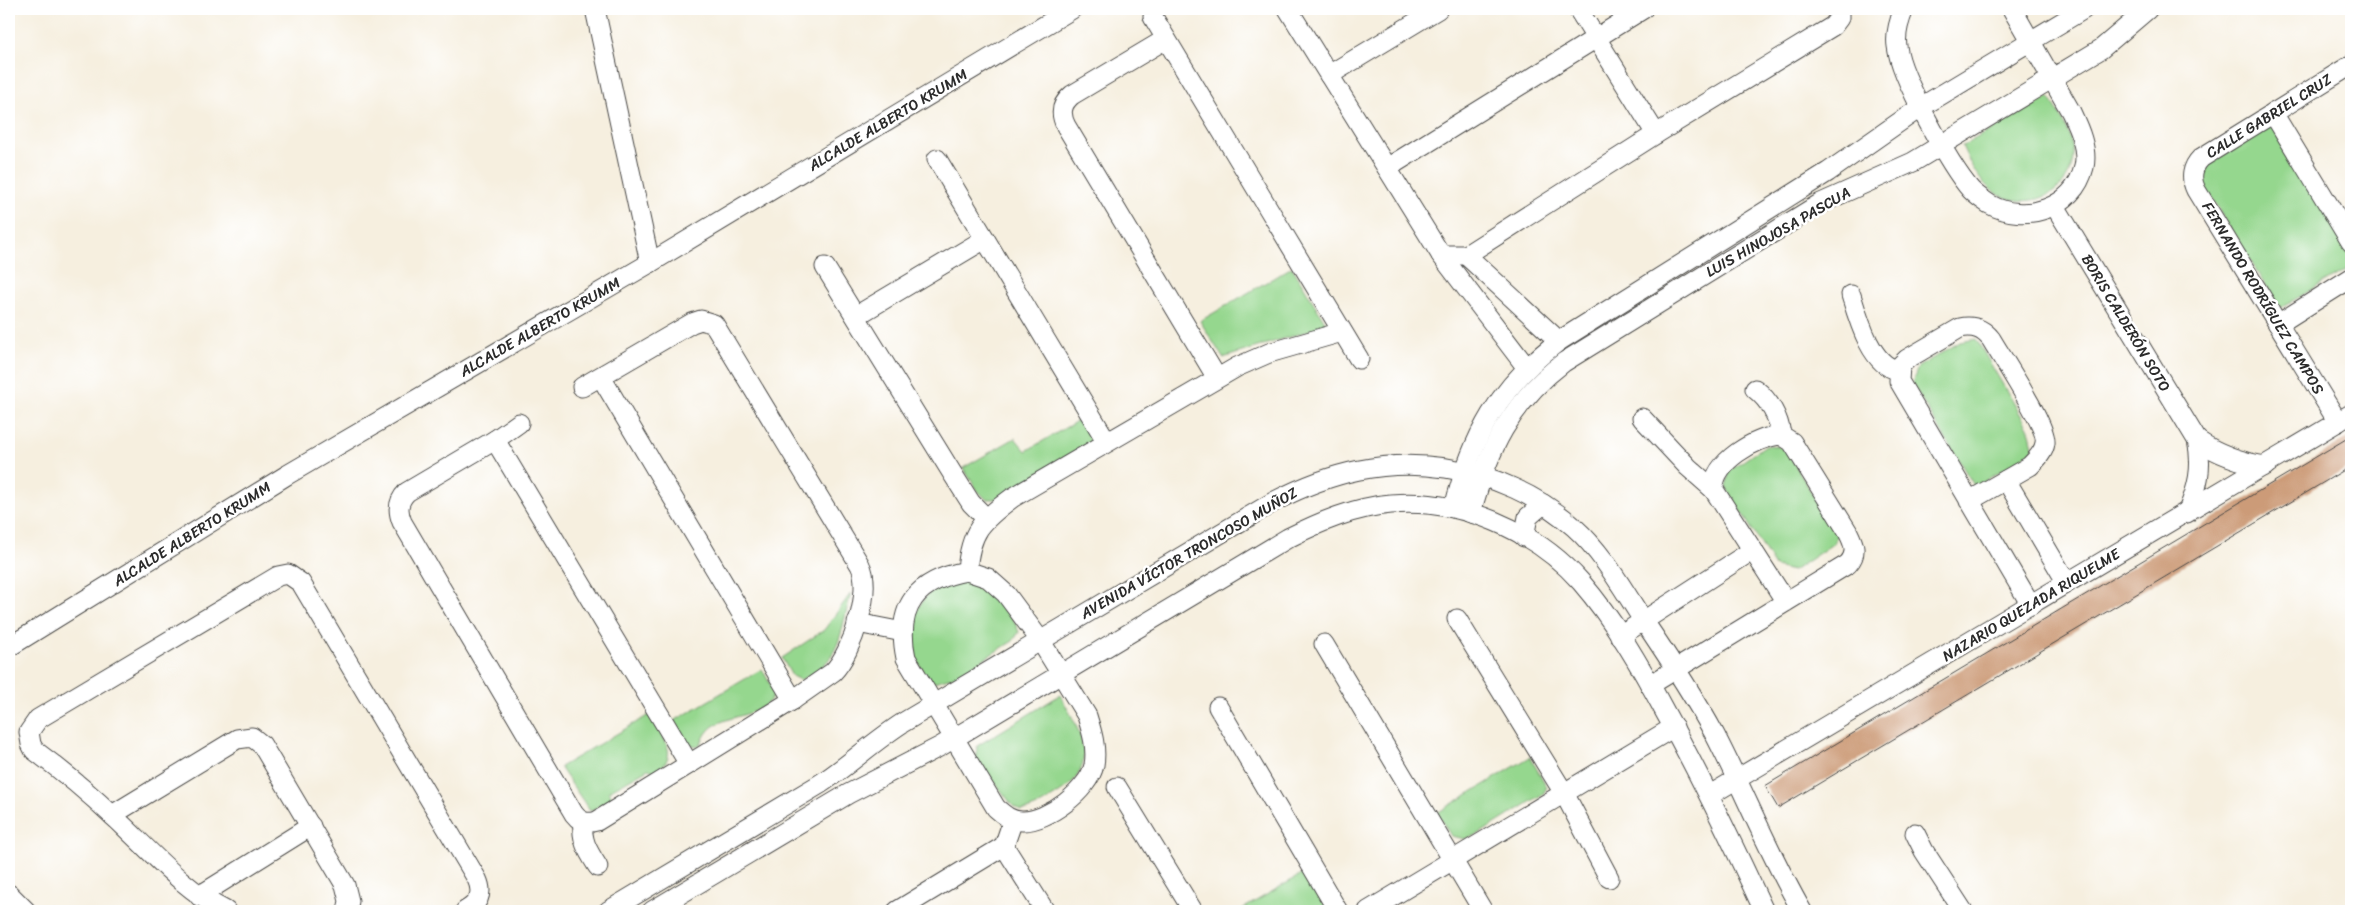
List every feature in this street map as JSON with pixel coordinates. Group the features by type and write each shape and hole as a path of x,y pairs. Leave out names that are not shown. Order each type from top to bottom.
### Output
{"street":[{"path":"595,9 650,263"},
{"name":"ALCALDE ALBERTO KRUMM","path":"9,647 287,475 650,263 1072,9"},
{"path":"1288,9 1441,255 1527,368"},
{"path":"1329,75 1438,9"},
{"path":"1578,9 1656,134"},
{"path":"1387,168 1643,9"},
{"path":"1441,255 1466,255 1656,134 1833,26 1839,18 1839,9"},
{"path":"1904,9 1896,32 1899,58 1921,107 1941,144 1972,190 1990,204 2014,212 2029,212 2055,206 2073,190 2080,179 2084,166 2084,153 2078,127 2032,40 2012,9"},
{"name":"LUIS HINOJOSA PASCUA","path":"1462,511 1491,413 1527,368 1559,341 1828,172 1921,107 2084,9"},
{"name":"LUIS HINOJOSA PASCUA","path":"1472,473 1532,389 1564,362 1821,204 1848,189 1898,170 2101,49 2148,9"},
{"path":"1153,17 1359,359"},
{"path":"1166,39 1072,95 1064,103 1062,115 1066,126 1217,378"},
{"name":"CALLE GABRIEL CRUZ","path":"2192,173 2201,158 2351,65"},
{"path":"2273,113 2351,242"},
{"path":"937,159 1107,442"},
{"name":"FERNANDO RODRÍGUEZ CAMPOS","path":"2192,173 2196,190 2278,324 2345,418"},
{"name":"BORIS CALDERÓN SOTO","path":"2055,206 2197,440 2201,466 2199,482 2187,513"},
{"path":"856,316 985,239"},
{"path":"1466,255 1559,341"},
{"path":"825,267 971,503 986,518"},
{"path":"2278,324 2351,278"},
{"path":"1852,295 1864,333 1880,360 1888,368 1898,370"},
{"path":"519,423 495,440 407,492 399,506 400,517 574,814 584,822 597,821 793,700 839,666 847,653 857,623 865,585 864,572 718,327 705,320 696,321 582,387"},
{"path":"1969,501 2030,466 2037,459 2045,444 2045,435 2042,427 1986,333 1973,327 1960,328 1906,358 1898,370 1900,385 1969,501 2031,605"},
{"path":"967,571 970,544 979,525 1012,498 1217,378 1270,353 1342,332"},
{"path":"601,377 793,700"},
{"path":"1650,685 1848,564 1855,552 1848,532 1792,442 1781,435 1777,418 1767,400 1755,389"},
{"path":"1642,418 1688,467 1714,490 1786,602"},
{"name":"NAZARIO QUEZADA RIQUELME","path":"1710,795 2345,418"},
{"path":"1714,490 1717,472 1728,460 1758,440 1781,435"},
{"path":"495,440 689,764"},
{"name":"BORIS CALDERÓN SOTO","path":"2197,440 2234,459 2265,466"},
{"name":"AVENIDA VÍCTOR TRONCOSO MUÑOZ","path":"608,911 820,784 838,772 879,738 1275,501 1320,479 1362,469 1410,464 1472,473 1516,489 1543,504 1575,528 1586,540 1612,572 1644,620 1714,734 1761,833 1802,911"},
{"path":"2006,480 2067,583"},
{"path":"652,911 848,794 954,739 1288,538 1349,512 1391,504 1418,503 1462,511 1486,518 1524,536 1552,555 1579,581 1620,636 1674,727 1710,795 1764,911"},
{"path":"1524,536 1528,517 1543,504"},
{"path":"1620,636 1753,550"},
{"path":"967,571 980,574 998,584 1040,640 1087,716 1094,740 1094,766 1083,786 1072,798 1037,819 1022,822 1005,816 996,808 906,658 903,632 908,606 923,588 937,578 967,571"},
{"path":"226,911 199,896 112,815 34,750 29,738 34,723 278,576 292,576 301,583 477,879 480,889 478,901 465,911"},
{"path":"1456,619 1564,793 1609,878"},
{"path":"857,623 903,632"},
{"path":"1324,644 1483,911"},
{"path":"1218,707 1338,911"},
{"path":"1368,911 1674,727"},
{"path":"112,815 237,739 247,736 258,740 345,885 349,901 347,911"},
{"path":"1117,787 1193,911"},
{"path":"897,911 1004,846 1013,820"},
{"path":"584,822 582,834 584,842 598,867"},
{"path":"199,896 311,826"},
{"path":"1915,833 1924,851 1963,911"},
{"path":"1004,846 1045,911"},
{"path":"9,894 26,911"}],"green space":[{"path":"2049,97 2069,134 2073,150 2070,172 2063,183 2053,192 2041,198 2028,201 2014,200 2001,196 1980,179 1962,146"},
{"path":"2269,127 2277,129 2351,255 2351,267 2280,308 2203,185 2200,173 2206,166"},
{"path":"1292,267 1327,325 1223,358 1200,321"},
{"path":"1976,339 2029,429 2034,450 1975,487 1912,384 1918,367 1960,342"},
{"path":"1082,418 1093,436 1090,443 996,499 986,499 978,491 963,468 1015,438 1026,451"},
{"path":"1766,445 1777,446 1786,450 1837,535 1834,543 1793,571 1775,567 1726,487 1729,471"},
{"path":"971,579 987,589 1000,601 1011,615 1019,632 1013,641 956,676 930,683 918,663 911,640 912,625 918,608 928,594 941,585"},
{"path":"851,593 841,633 832,655 814,673 800,680 792,676 782,658 824,630"},
{"path":"762,669 775,693 769,701 753,712 716,725 708,732 699,746 689,745 674,721"},
{"path":"1060,695 1080,735 1083,761 1079,773 1070,784 1044,803 1021,811 1013,806 976,758 977,746"},
{"path":"649,715 667,744 668,758 664,765 656,772 648,769 609,791 612,799 590,811 560,767"},
{"path":"1530,757 1547,787 1543,794 1479,834 1465,839 1451,836 1437,813"},
{"path":"1304,873 1329,911 1239,911"}],"building":[{"path":"2351,436 2351,466 1778,808 1765,786"}]}
